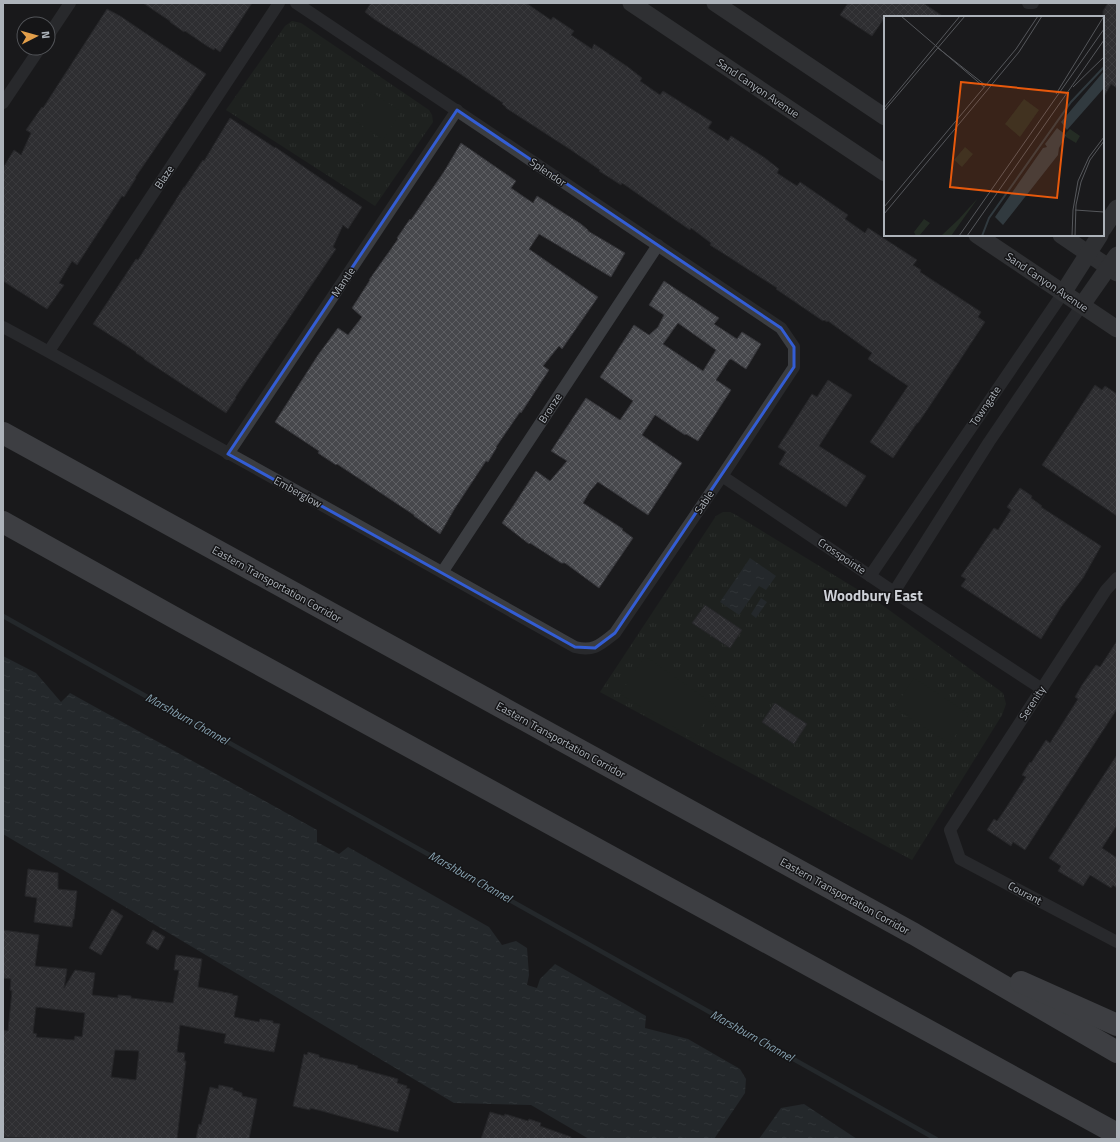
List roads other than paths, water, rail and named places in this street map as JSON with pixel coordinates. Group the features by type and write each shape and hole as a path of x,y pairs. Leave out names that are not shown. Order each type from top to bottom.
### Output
{"highway":[{"name":"Eastern Transportation Corridor","path":"3,433 914,934 1117,1052"},
{"path":"3,522 191,627 1117,1134"},
{"path":"914,934 1117,1025"},
{"path":"1074,1111 1108,1139"}],"main road":[{"name":"Sand Canyon Avenue","path":"631,3 884,172"},
{"path":"715,3 884,116"},
{"path":"1104,228 1117,208"},
{"name":"Sand Canyon Avenue","path":"979,236 1117,329"},
{"path":"1062,236 1088,254 1114,265 1082,306"},
{"name":"Towngate","path":"1063,292 1099,236"}],"street":[{"path":"56,24 70,3"},
{"name":"Blaze","path":"48,351 279,3"},
{"name":"Splendor","path":"296,3 458,110 781,328 794,347"},
{"path":"1028,3 1033,3"},
{"path":"3,103 35,56"},
{"name":"Mantle","path":"228,454 458,110"},
{"name":"Bronze","path":"443,571 658,245"},
{"name":"Towngate","path":"870,576 1063,292"},
{"path":"894,592 989,442 1082,306"},
{"name":"Emberglow","path":"3,327 48,351 228,454 443,571 575,647 584,650 595,648"},
{"name":"Sable","path":"595,648 614,633 722,476 794,367 794,347"},
{"name":"Crosspointe","path":"722,476 894,592 1042,689"},
{"name":"Serenity","path":"950,830 1106,590 1117,578"},
{"name":"Courant","path":"950,830 960,859 1117,942"}],"water":[{"path":"750,558 776,576 766,590 759,586 739,615 720,602"},
{"path":"761,598 767,602 756,618 751,614"},
{"path":"3,656 36,673 61,702 70,693 317,830 317,842 339,854 348,847 489,927 502,945 516,941 527,948 529,975 527,985 537,988 540,979 555,964 646,1016 645,1028 688,1039 740,1069 746,1079 745,1093 714,1139 589,1139 531,1105 454,1103 3,834"},
{"path":"804,1104 857,1139 759,1139 781,1108"}],"waterway":[{"name":"Marshburn Channel","path":"3,616 936,1139"}],"district":[{"name":"Woodbury East","path":"873,596"}]}
